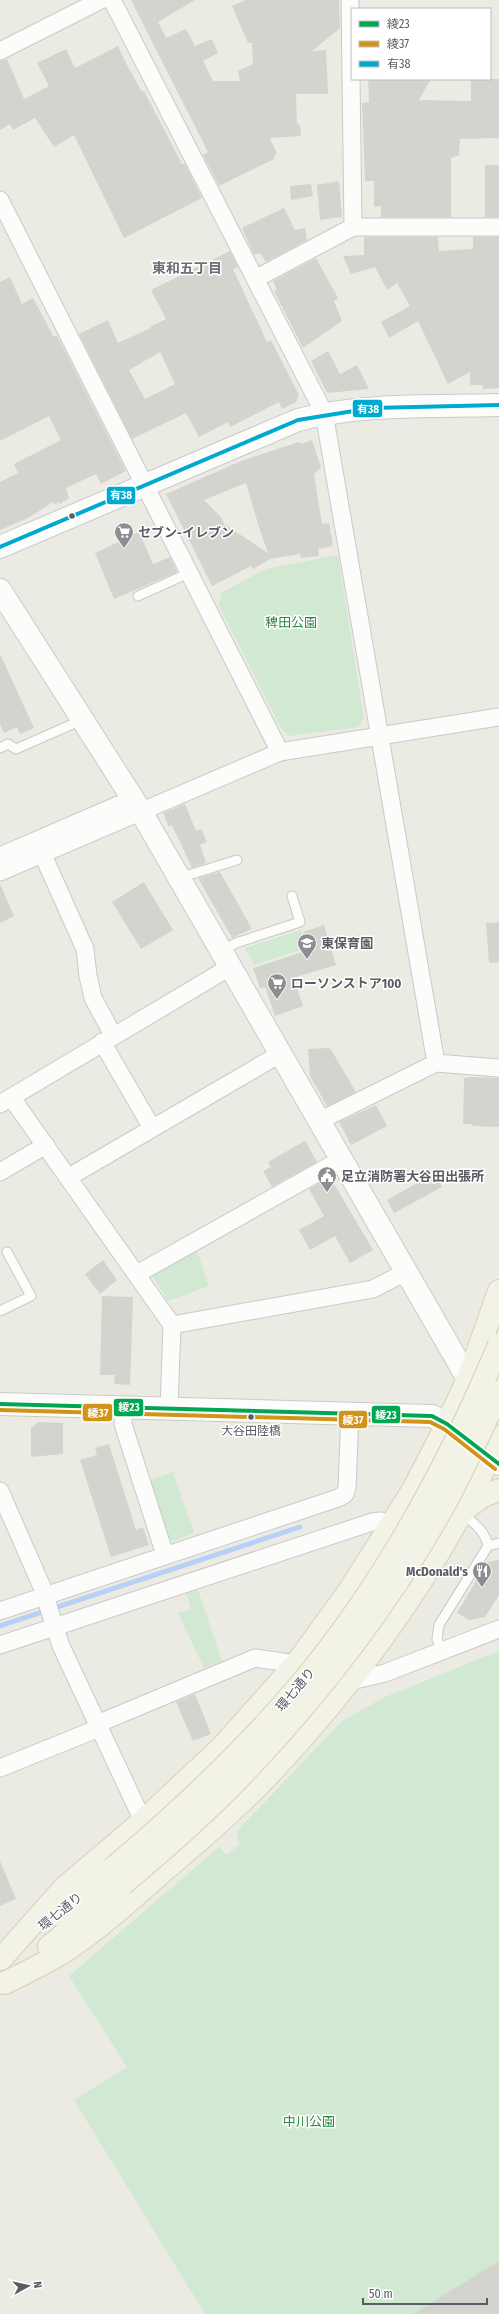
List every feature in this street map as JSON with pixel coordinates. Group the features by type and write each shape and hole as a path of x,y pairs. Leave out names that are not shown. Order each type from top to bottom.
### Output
{"main road":[{"path":"1,1959 64,1888 143,1822 222,1747 296,1664 347,1594 392,1527 413,1490 448,1424 468,1379 499,1292"},
{"name":"環七通り","path":"3,1985 117,1877 170,1819 230,1761 281,1707 337,1638 386,1566 431,1492 461,1431 499,1345"},
{"path":"3,1985 45,1963 96,1929 216,1826 276,1767 351,1681 413,1593 461,1512 495,1461 499,1436 468,1379"},
{"name":"環七通り","path":"1,1959 117,1877 202,1814 243,1774 294,1719 355,1644 401,1577 448,1499 499,1392"},
{"path":"461,1512 476,1500 499,1490"}],"street":[{"path":"0,51 101,0"},
{"path":"112,0 324,413 436,1063"},
{"path":"350,0 351,76"},
{"path":"351,80 353,227"},
{"path":"0,200 280,752"},
{"path":"255,279 353,227 499,227"},
{"path":"0,547 269,431 324,413 385,408 499,405"},
{"path":"0,590 140,810 468,1379"},
{"path":"0,872 140,810 280,752 499,717"},
{"path":"0,856 118,805 140,810"},
{"path":"42,853 85,949 88,976 93,998 108,1039 152,1128"},
{"path":"169,1408 172,1325 46,1145 6,1100 108,1039 226,959"},
{"path":"69,1178 280,1054"},
{"path":"319,1121 436,1063 499,1068"},
{"path":"0,1172 46,1145"},
{"path":"137,1274 342,1159"},
{"path":"172,1325 373,1289 406,1272"},
{"path":"0,1404 432,1416 448,1424 495,1461"},
{"path":"124,1407 123,1424 164,1555"},
{"path":"0,1611 338,1498 345,1494 348,1488 350,1413"},
{"path":"0,1491 46,1596 54,1627 143,1822"},
{"path":"0,1645 372,1522 381,1522 392,1527"},
{"path":"351,1681 385,1673 499,1629"},
{"path":"0,1768 255,1658 296,1664"}],"lane":[{"path":"138,596 189,573"},
{"path":"0,748 8,744 16,749 83,719"},
{"path":"179,878 237,860"},
{"path":"226,959 236,943 300,922 292,896"},
{"path":"0,1311 31,1296 7,1252"},
{"path":"461,1512 482,1531 487,1539 488,1546"},
{"path":"442,1651 437,1639 439,1624 488,1546 499,1542"}],"green space":[{"name":"稗田公園","path":"338,555 364,718 358,727 289,736 282,730 219,606 221,593 266,569"},
{"path":"301,930 306,948 254,965 245,948"},
{"path":"196,1248 209,1286 168,1301 151,1274"},
{"path":"173,1472 194,1533 174,1541 168,1539 149,1480"},
{"path":"198,1590 222,1661 204,1668 178,1613 191,1609 186,1593"},
{"name":"中川公園","path":"499,1651 499,2314 205,2314 74,2100 127,2067 69,1976 219,1847 226,1855 239,1845 237,1831 342,1721 385,1697"}],"building":[{"path":"131,0 195,0 158,22 166,38 186,29 195,46 212,39 218,53 203,61 213,81 240,81 238,71 253,64 252,43 248,43 232,6 246,0 339,0 340,28 312,51 326,50 328,94 296,94 297,124 300,125 301,136 270,138 277,154 274,156 274,159 219,186 203,155 208,152"},
{"path":"118,46 142,92 144,91 182,164 185,164 202,198 124,238 74,135 54,147 35,118 13,130 10,124 0,130 0,61 7,59 24,99 49,86 37,63 66,49 75,68"},
{"path":"499,79 499,138 460,139 459,155 451,158 451,217 381,217 381,206 374,207 374,181 365,181 362,103 369,102 368,80 430,80 419,100 471,101 471,80"},
{"path":"485,165 499,165 499,217 485,217"},
{"path":"339,181 342,217 320,220 317,185"},
{"path":"311,184 313,196 291,200 290,186"},
{"path":"284,208 295,230 305,228 307,240 266,262 260,253 254,255 242,228"},
{"path":"364,237 438,237 439,251 473,249 473,237 499,237 499,388 483,389 483,385 470,385 470,372 448,384 418,321 389,338 381,322 410,306 397,283 387,290 375,267 351,274 343,256 364,255"},
{"path":"230,251 238,267 233,269 267,342 271,340 299,395 296,402 282,409 279,402 230,427 228,422 199,437 186,413 132,439 79,334 108,320 118,343 151,328 150,327 166,319 151,290","holes":["160,352 175,384 145,399 129,370"]},
{"path":"316,258 338,298 334,301 342,321 303,348 274,291 277,290 273,281"},
{"path":"10,277 22,304 33,298 53,336 57,336 126,471 101,484 96,474 66,488 69,498 60,504 58,502 56,505 53,502 28,518 0,530 0,482 18,473 14,464 61,440 49,416 0,441 0,282"},
{"path":"328,351 340,374 357,365 369,389 327,393 311,361"},
{"path":"312,440 321,467 314,474 322,524 329,523 333,546 318,549 319,556 301,558 300,554 270,559 253,569 251,566 212,586 166,494 241,461 299,442 302,444","holes":["246,483 268,553 224,524 221,517 204,500"]},
{"path":"139,532 153,564 170,557 177,572 114,599 95,553"},
{"path":"0,654 34,728 20,734 17,727 4,733 0,724"},
{"path":"185,804 196,831 201,829 207,842 200,845 206,863 192,868 172,825 169,827 163,813"},
{"path":"220,872 252,929 232,938 198,878"},
{"path":"144,882 173,930 141,949 112,902"},
{"path":"0,884 14,916 0,923"},
{"path":"499,922 499,962 489,963 486,923"},
{"path":"324,925 336,965 293,978 303,1006 275,1016 265,987 260,988 253,968 309,950 303,932"},
{"path":"330,1048 356,1092 327,1106 310,1076 308,1049"},
{"path":"464,1078 499,1078 499,1127 472,1126 472,1124 463,1124"},
{"path":"376,1105 387,1126 351,1145 339,1122"},
{"path":"305,1141 317,1162 272,1187 263,1171 271,1167 268,1162"},
{"path":"435,1173 442,1187 394,1213 387,1200"},
{"path":"330,1177 373,1250 350,1263 335,1236 310,1250 299,1230 324,1216 309,1189"},
{"path":"103,1260 117,1280 100,1294 85,1274"},
{"path":"102,1296 133,1297 130,1385 114,1384 115,1375 100,1375"},
{"path":"38,1422 63,1423 63,1454 31,1457 31,1428"},
{"path":"109,1444 136,1530 143,1527 149,1545 111,1557 80,1460 97,1455 95,1448"},
{"path":"499,1560 499,1595 485,1617 469,1620 457,1613 487,1562"},
{"path":"195,1694 211,1734 193,1741 176,1702"},
{"path":"0,1861 16,1899 0,1906"},
{"path":"499,2261 499,2314 413,2314"}],"waterway":[{"path":"0,1626 300,1527"}],"transit line":[{"name":"有38","path":"0,547 298,420 372,408 499,405"},
{"name":"綾23","path":"0,1404 432,1416 447,1424 499,1464"},
{"name":"綾37","path":"0,1410 430,1422 444,1429 495,1469"}],"place":[{"name":"セブン-イレブン","path":"124,549"},
{"name":"東保育園","path":"307,960"},
{"name":"ローソンストア100","path":"277,1000"},
{"name":"足立消防署大谷田出張所","path":"327,1193"},
{"name":"大谷田陸橋","path":"251,1417"},
{"name":"McDonald's","path":"482,1588"}],"district":[{"name":"東和五丁目","path":"187,268"}]}
